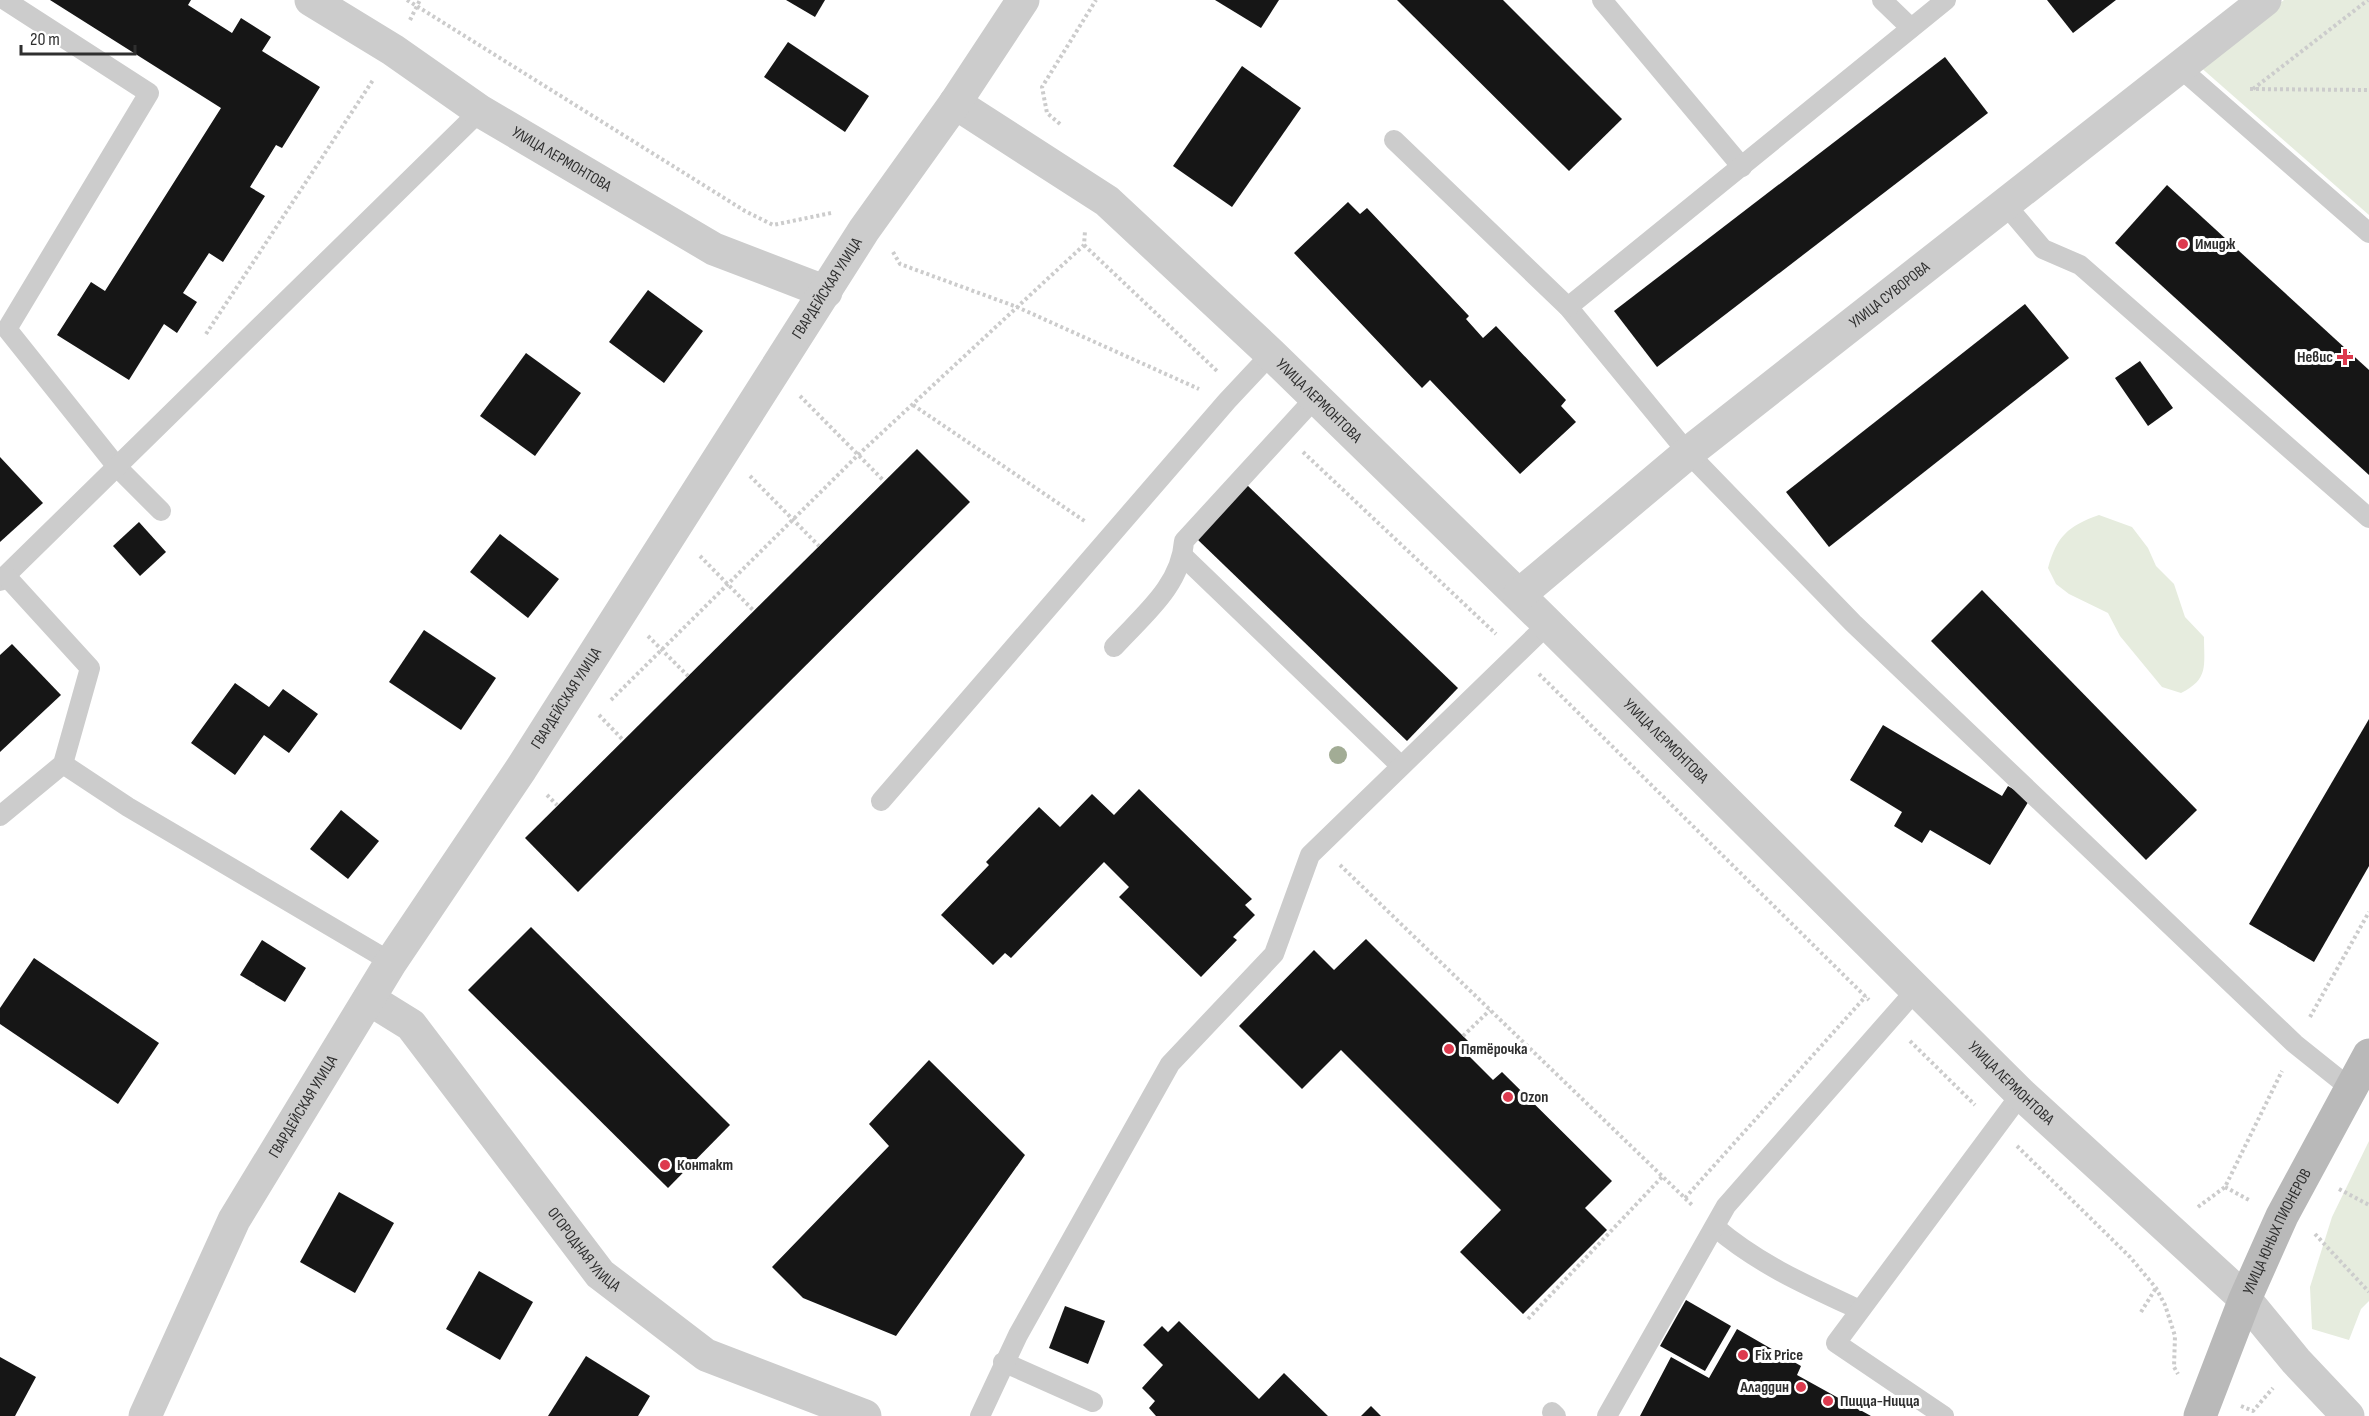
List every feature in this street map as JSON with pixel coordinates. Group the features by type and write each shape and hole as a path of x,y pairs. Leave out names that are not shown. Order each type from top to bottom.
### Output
{"main road":[{"name":"УЛИЦА ЮНЫХ ПИОНЕРОВ","path":"2200,1416 2245,1299 2282,1216 2369,1055"}],"street":[{"name":"УЛИЦА ЛЕРМОНТОВА","path":"311,0 393,50 480,111 714,249 826,292"},
{"name":"ГВАРДЕЙСКАЯ УЛИЦА","path":"145,1416 234,1220 391,962 521,769 864,230 955,103 1023,0"},
{"name":"УЛИЦА СУВОРОВА","path":"1519,595 1688,453 2265,0"},
{"name":"УЛИЦА ЛЕРМОНТОВА","path":"955,103 1107,201 1271,354 1519,595 2021,1094 2245,1299 2296,1361 2348,1416"},
{"name":"ОГОРОДНАЯ УЛИЦА","path":"369,999 411,1025 600,1274 706,1355 865,1416"}],"lane":[{"path":"5,0 149,93 7,329 118,468 161,511"},
{"path":"1602,0 1742,167"},
{"path":"1882,0 1911,28"},
{"path":"1568,307 1946,0"},
{"path":"2179,67 2208,90 2369,234"},
{"path":"0,816 63,765 90,668 3,579 480,111"},
{"path":"1394,140 1568,307 1688,453 1853,623 2295,1044 2350,1088"},
{"path":"2005,204 2043,249 2080,265 2369,518"},
{"path":"881,801 1108,537 1271,354"},
{"path":"1114,647 1172,584 1183,556 1184,541 1316,397"},
{"path":"1183,556 1401,766"},
{"path":"980,1416 1003,1362 1170,1064 1274,954 1310,855 1548,624"},
{"path":"63,765 128,807 391,962"},
{"path":"1607,1416 1726,1206 1916,990"},
{"path":"1944,1416 1836,1343 2021,1094"},
{"path":"1715,1227 1746,1253 1804,1285 1860,1310"},
{"path":"1003,1362 1094,1402"}],"path":[{"path":"407,0 745,211 773,225 838,212"},
{"path":"203,338 393,50 420,0"},
{"path":"1042,87 1096,0"},
{"path":"2253,89 2368,0"},
{"path":"2208,90 2369,90"},
{"path":"597,713 858,455 1084,245 1085,224"},
{"path":"1084,245 1232,396"},
{"path":"891,248 900,264 1017,308 1232,396"},
{"path":"776,371 884,481"},
{"path":"913,405 1108,537"},
{"path":"1284,434 1518,654 2130,1257 2156,1288 2165,1305 2175,1336 2175,1367 2180,1377"},
{"path":"725,450 819,546"},
{"path":"674,530 754,611"},
{"path":"623,610 688,676"},
{"path":"1320,845 1715,1227"},
{"path":"1685,1198 1866,996"},
{"path":"1463,1036 1490,1010"},
{"path":"1528,1319 1662,1177"},
{"path":"2225,1187 2253,1201"},
{"path":"2339,1189 2369,1205"},
{"path":"2313,1232 2369,1292"},
{"path":"2141,1312 2156,1288"},
{"path":"2238,1405 2254,1413 2279,1380"}],"shaded area":[{"path":"2284,0 2369,0 2369,215 2198,65"},
{"path":"2099,515 2132,527 2148,548 2156,566 2174,584 2185,617 2204,637 2204,664 2201,677 2181,693 2162,687 2120,636 2108,613 2069,594 2056,584 2048,568 2055,548 2065,534 2079,523"},
{"path":"2369,1141 2369,1301 2361,1309 2349,1340 2312,1329 2310,1287 2332,1217"}],"building":[{"path":"50,0 191,0 188,5 232,33 241,18 271,37 262,51 320,87 282,148 276,145 250,187 265,196 223,262 209,253 183,293 197,302 177,333 164,324 129,380 57,335 91,282 105,291 221,108"},
{"path":"786,0 825,0 815,17"},
{"path":"1215,0 1279,0 1261,28"},
{"path":"1397,0 1503,0 1622,119 1569,171"},
{"path":"2047,0 2116,0 2073,33"},
{"path":"788,42 869,96 845,132 764,77"},
{"path":"1945,57 1988,113 1657,367 1614,311"},
{"path":"1242,66 1301,108 1232,207 1173,166"},
{"path":"2167,185 2369,370 2369,475 2115,243"},
{"path":"1348,202 1360,214 1367,208 1469,316 1466,319 1483,338 1496,326 1566,400 1561,406 1576,422 1520,474 1430,380 1422,388 1294,253"},
{"path":"648,290 703,331 664,383 609,342"},
{"path":"2025,304 2069,358 1829,547 1786,492"},
{"path":"526,353 581,393 535,456 480,416"},
{"path":"2140,361 2173,408 2148,426 2115,378"},
{"path":"917,449 970,502 578,892 525,838"},
{"path":"0,457 43,503 0,542"},
{"path":"1247,485 1458,688 1407,741 1197,539"},
{"path":"139,522 166,552 140,576 113,546"},
{"path":"500,534 559,579 528,618 470,572"},
{"path":"1982,590 2197,810 2146,860 1931,641"},
{"path":"424,630 496,678 461,730 389,682"},
{"path":"12,644 61,695 0,752 0,655"},
{"path":"235,683 269,707 283,689 318,714 289,753 264,735 235,775 191,743"},
{"path":"2369,719 2369,866 2314,962 2249,924"},
{"path":"1883,725 2002,796 2008,786 2030,799 1990,865 1930,830 1922,843 1894,826 1902,812 1850,780"},
{"path":"1139,789 1252,899 1245,905 1255,915 1233,937 1237,940 1201,977 1119,897 1129,887 1104,862 1011,958 1005,953 993,965 941,915 989,865 986,862 1039,807 1060,827 1092,794 1114,815"},
{"path":"341,810 379,841 348,879 310,849"},
{"path":"531,927 730,1125 668,1188 468,990"},
{"path":"1366,939 1475,1048 1468,1055 1493,1080 1502,1072 1612,1181 1585,1208 1607,1230 1523,1314 1460,1252 1501,1210 1341,1050 1302,1089 1239,1026 1314,950 1334,970"},
{"path":"262,940 306,968 285,1002 240,975"},
{"path":"34,958 159,1043 118,1104 0,1024 0,1008"},
{"path":"929,1060 1025,1155 896,1336 803,1298 772,1267 889,1146 869,1124"},
{"path":"339,1192 394,1223 355,1293 300,1262"},
{"path":"479,1271 533,1302 500,1360 446,1329"},
{"path":"1686,1300 1731,1326 1705,1371 1660,1346"},
{"path":"1065,1306 1105,1321 1088,1364 1049,1348"},
{"path":"1179,1321 1259,1399 1284,1373 1328,1416 1156,1416 1149,1408 1155,1401 1142,1388 1163,1365 1143,1345 1162,1326 1168,1332"},
{"path":"1737,1329 1801,1366 1797,1375 1871,1416 1640,1416 1671,1357 1709,1378"},
{"path":"586,1356 650,1396 638,1416 548,1416"},
{"path":"0,1357 36,1377 15,1416 0,1416"},
{"path":"1371,1406 1381,1416 1361,1416"}],"place":[{"name":"Имидж","path":"2183,244"},
{"name":"Невис","path":"2345,357"},
{"name":"Пятёрочка","path":"1449,1049"},
{"name":"Ozon","path":"1508,1097"},
{"name":"Контакт","path":"665,1165"},
{"name":"Fix Price","path":"1743,1355"},
{"name":"Аладдин","path":"1801,1387"},
{"name":"Пицца-Ницца","path":"1828,1401"}]}
